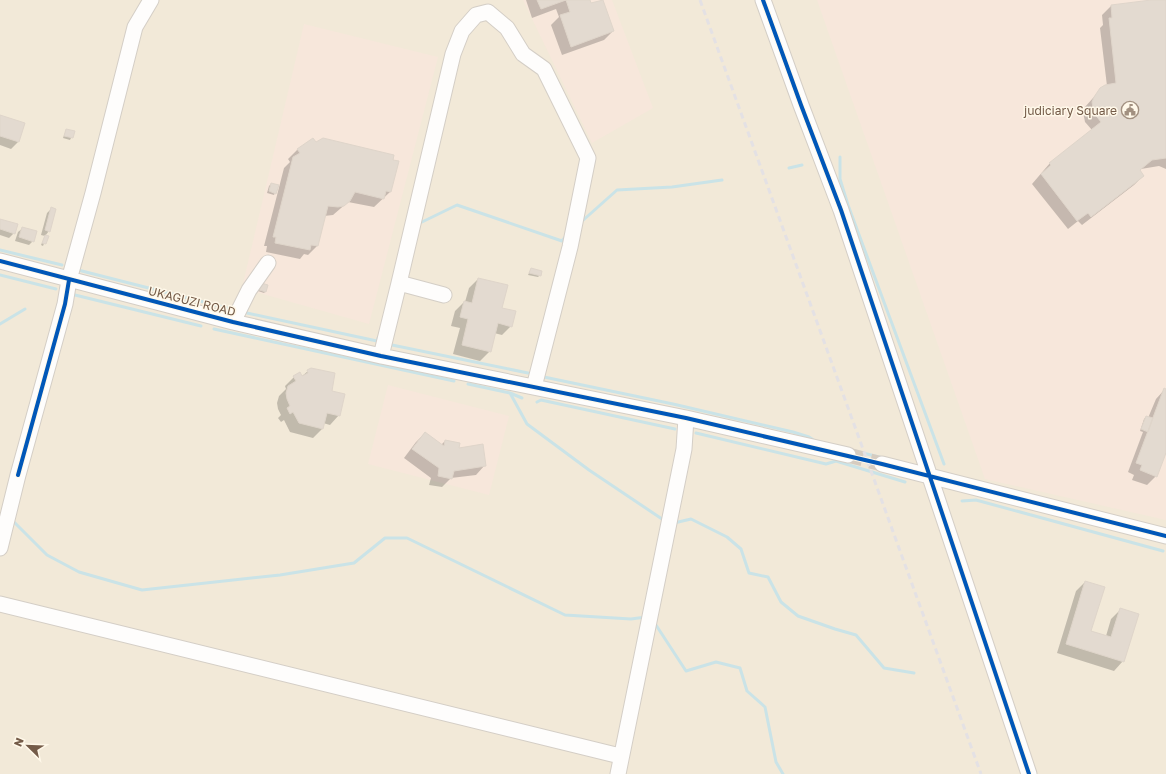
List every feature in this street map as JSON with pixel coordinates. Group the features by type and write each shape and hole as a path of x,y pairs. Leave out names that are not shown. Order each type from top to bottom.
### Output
{"street":[{"path":"0,548 18,475 65,304 69,280 93,194 135,27 151,0"},
{"path":"763,0 841,210 1029,774"},
{"path":"380,356 454,54 462,31 476,15 488,12 507,28 523,54 544,69 588,158 570,247 534,387"},
{"name":"UKAGUZI ROAD","path":"0,261 233,322 380,356 686,418 848,455"},
{"path":"233,322 249,290 268,263"},
{"path":"399,283 444,295"},
{"path":"618,774 620,756 684,449 686,418"},
{"path":"882,464 1166,536"},
{"path":"0,604 620,756"}],"shaded area":[{"path":"0,0 1166,0 1166,774 0,774"},
{"path":"523,0 612,0 653,108 592,143"},
{"path":"817,0 1166,0 1166,520 985,479"},
{"path":"304,24 438,57 369,324 242,288"},
{"path":"388,385 509,416 489,495 368,464"}],"building":[{"path":"537,0 566,0 541,9"},
{"path":"566,0 590,0 591,3 603,0 614,31 571,47 560,15 570,12"},
{"name":"judiciary Square","path":"1151,0 1166,0 1166,158 1152,160 1140,170 1144,176 1091,217 1088,213 1077,221 1041,174 1051,165 1049,163 1101,122 1094,113 1092,102 1100,88 1105,85 1116,83 1109,18 1112,18 1111,5"},
{"path":"0,115 25,123 19,142 0,136"},
{"path":"66,129 75,131 73,138 64,136"},
{"path":"313,138 316,142 323,138 394,155 393,160 399,161 391,192 386,191 384,199 355,192 350,201 344,206 328,206 318,246 311,245 310,250 275,243 276,237 273,237 293,157 300,153 297,149"},
{"path":"271,183 279,185 276,194 269,191"},
{"path":"51,207 56,209 50,232 45,230"},
{"path":"0,219 18,224 15,234 0,229"},
{"path":"22,227 37,231 34,242 19,237"},
{"path":"45,235 49,236 46,244 42,243"},
{"path":"531,268 542,271 541,276 529,273"},
{"path":"478,278 508,285 502,308 516,311 512,327 498,323 491,352 462,345 468,319 460,317 464,301 472,303"},
{"path":"258,282 268,285 266,292 256,289"},
{"path":"311,368 335,373 332,391 345,394 340,416 327,413 323,429 299,423 293,412 290,414 287,408 290,406 286,393 288,386 296,381 293,376 300,372 302,376 308,373 307,370"},
{"path":"1164,388 1166,389 1166,453 1157,477 1140,470 1142,465 1136,463"},
{"path":"1146,416 1153,418 1148,432 1141,429"},
{"path":"425,432 444,446 445,440 460,443 459,448 483,444 486,466 454,471 452,479 438,476 439,468 412,449"},
{"path":"1085,581 1105,587 1091,631 1111,637 1120,608 1139,614 1124,662 1066,644"}],"waterway":[{"path":"840,157 840,179 848,205 944,464"},
{"path":"789,168 802,165"},
{"path":"580,223 617,190 672,187 722,180"},
{"path":"422,222 457,205 562,241 566,236"},
{"path":"0,250 62,265"},
{"path":"78,270 231,309"},
{"path":"0,275 56,289"},
{"path":"71,294 201,326"},
{"path":"0,324 25,309"},
{"path":"247,313 377,341 378,338"},
{"path":"214,329 454,381"},
{"path":"392,345 528,373"},
{"path":"544,377 673,404 793,432 809,437 815,441"},
{"path":"468,384 510,393 522,398"},
{"path":"510,393 527,424 589,470 665,521"},
{"path":"537,402 541,400 675,429"},
{"path":"696,433 826,464 836,461 905,482"},
{"path":"851,450 883,458"},
{"path":"962,501 976,500 1163,551"},
{"path":"674,523 691,519 727,537 741,549 749,573 768,577 781,602 798,616 856,635 884,668 914,673"},
{"path":"12,520 47,555 79,572 142,590 280,575 354,563 385,538 407,538 565,615 631,619 646,617"},
{"path":"654,622 686,671 716,662 740,668 747,691 765,707 776,762 783,774"}],"tunnel":[{"path":"848,455 882,464"}],"railway":[{"path":"700,0 981,774"}],"cycle path":[{"path":"763,0 841,210 1029,774"},
{"path":"0,261 233,322 381,356 686,418 882,464 1166,536"},
{"path":"18,475 65,304 69,280"}],"place":[{"name":"judiciary Square","path":"1130,110"}]}
